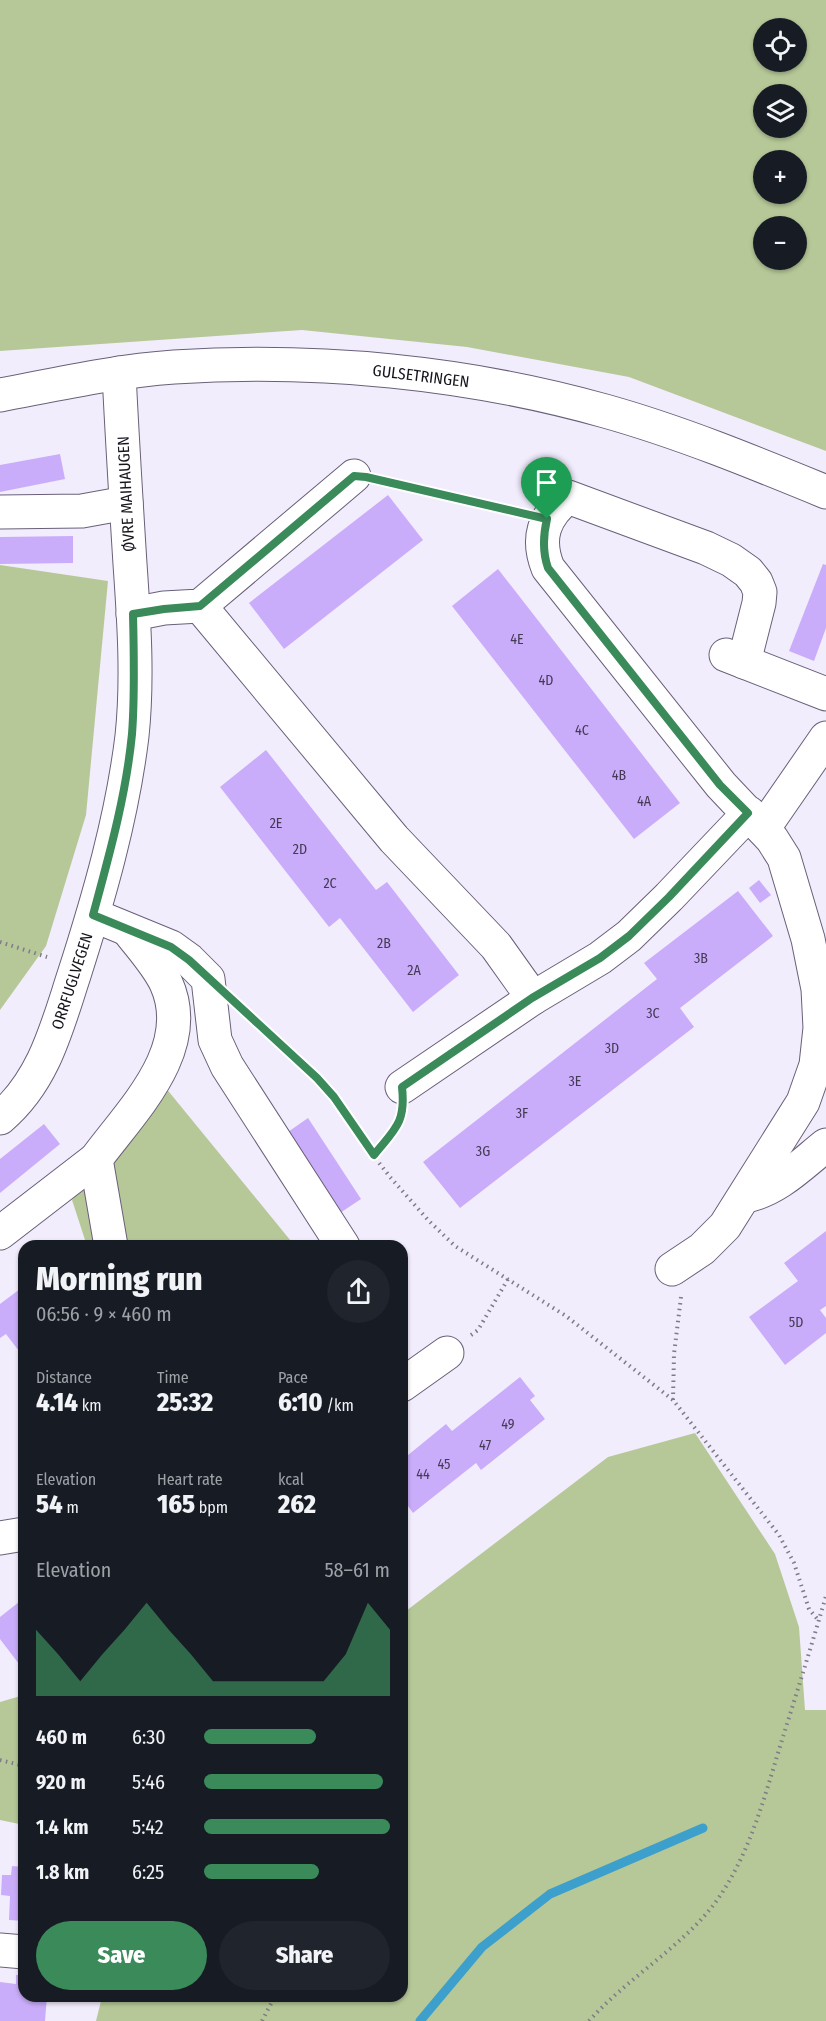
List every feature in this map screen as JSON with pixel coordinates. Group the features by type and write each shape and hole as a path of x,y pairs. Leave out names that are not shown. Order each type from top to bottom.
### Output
{"street":[{"name":"GULSETRINGEN","path":"0,395 119,373 173,367 257,364 379,370 493,384 606,411 730,453 826,492"},
{"name":"ØVRE MAIHAUGEN","path":"119,373 133,614"},
{"path":"133,614 200,606 354,476"},
{"path":"0,512 82,511 126,503"},
{"path":"672,1269 710,1241 725,1226 802,1102 816,1065 820,1028 818,989 808,939 784,858 756,821 720,785 548,568 544,557 543,537 557,508 706,548 731,560 756,582 759,603 735,658 826,693"},
{"path":"200,606 394,839 496,946 532,998"},
{"name":"ORRFUGLVEGEN","path":"0,1118 22,1096 36,1076 49,1050 93,915 123,792 132,735 133,614"},
{"path":"402,1087 532,998 600,958 629,936 669,897 756,821 826,738"},
{"path":"93,915 171,947 189,960 208,979 215,1040 227,1066 339,1240"},
{"path":"0,1233 96,1159 164,1063 173,1038 175,1021 166,983 152,960 128,930"},
{"path":"745,1196 758,1194 770,1188 826,1145"},
{"path":"96,1159 110,1240"},
{"path":"408,1381 447,1353"},
{"path":"0,1538 18,1535"},
{"path":"0,1950 18,1952"}],"path":[{"path":"354,476 557,508"},
{"path":"0,942 76,967"},
{"path":"208,979 317,1078 334,1097 374,1155 429,1221 455,1246 566,1316 674,1400 779,1535 794,1563 809,1609 819,1621"},
{"path":"374,1155 400,1123 404,1107 402,1087"},
{"path":"672,1269 681,1292 674,1354 674,1400"},
{"path":"447,1353 478,1330 508,1279"},
{"path":"589,2021 687,1932 713,1905 731,1878 749,1840 771,1776 826,1596"},
{"path":"0,1760 18,1764"},
{"path":"262,2021 272,2002"}],"green space":[{"path":"0,0 826,0 826,451 629,377 467,347 302,330 0,351"},
{"path":"0,565 108,581 86,815 46,946 0,1010"},
{"path":"165,1087 290,1240 85,1240 72,1200"},
{"path":"695,1433 775,1554 799,1627 805,1710 826,1710 826,2021 96,2021 101,2002 408,2002 408,1609 608,1457"},
{"path":"18,1697 18,1824 0,1820 0,1702"}],"building":[{"path":"60,454 65,479 0,492 0,465"},
{"path":"388,495 423,540 284,649 249,603"},
{"path":"73,536 73,563 0,564 0,537"},
{"path":"823,564 826,565 826,628 814,661 789,651"},
{"path":"498,569 680,803 634,839 452,606"},
{"path":"266,750 376,890 387,882 459,975 413,1012 340,918 329,927 220,787"},
{"path":"759,880 771,895 760,903 749,888"},
{"path":"738,891 773,936 680,1008 694,1027 460,1208 423,1162 657,979 644,963"},
{"path":"308,1118 361,1199 337,1215 285,1134"},
{"path":"44,1124 60,1144 0,1193 0,1159"},
{"path":"826,1231 826,1306 820,1310 826,1318 826,1333 785,1365 749,1317 798,1281 784,1263"},
{"path":"18,1290 18,1350 6,1334 0,1338 0,1304"},
{"path":"520,1377 535,1396 530,1400 545,1419 481,1470 476,1463 413,1513 408,1506 408,1455 446,1424 452,1431"},
{"path":"18,1603 18,1663 0,1639 0,1617"},
{"path":"12,1866 18,1866 18,1921 9,1920 10,1896 1,1895 2,1875 11,1875"},
{"path":"16,1975 18,1975 18,2002 47,2002 45,2021 0,2021 0,1982 16,1984"}],"waterway":[{"path":"420,2021 482,1947 550,1894 703,1828"}],"route":[{"path":"354,476 547,519 543,537 544,557 548,568 720,785 748,813 629,936 600,958 532,998 402,1087 404,1107 400,1123 374,1155 359,1137 334,1097 317,1078 189,960 171,947 93,915 123,792 132,735 133,614 200,606 354,476"}]}
